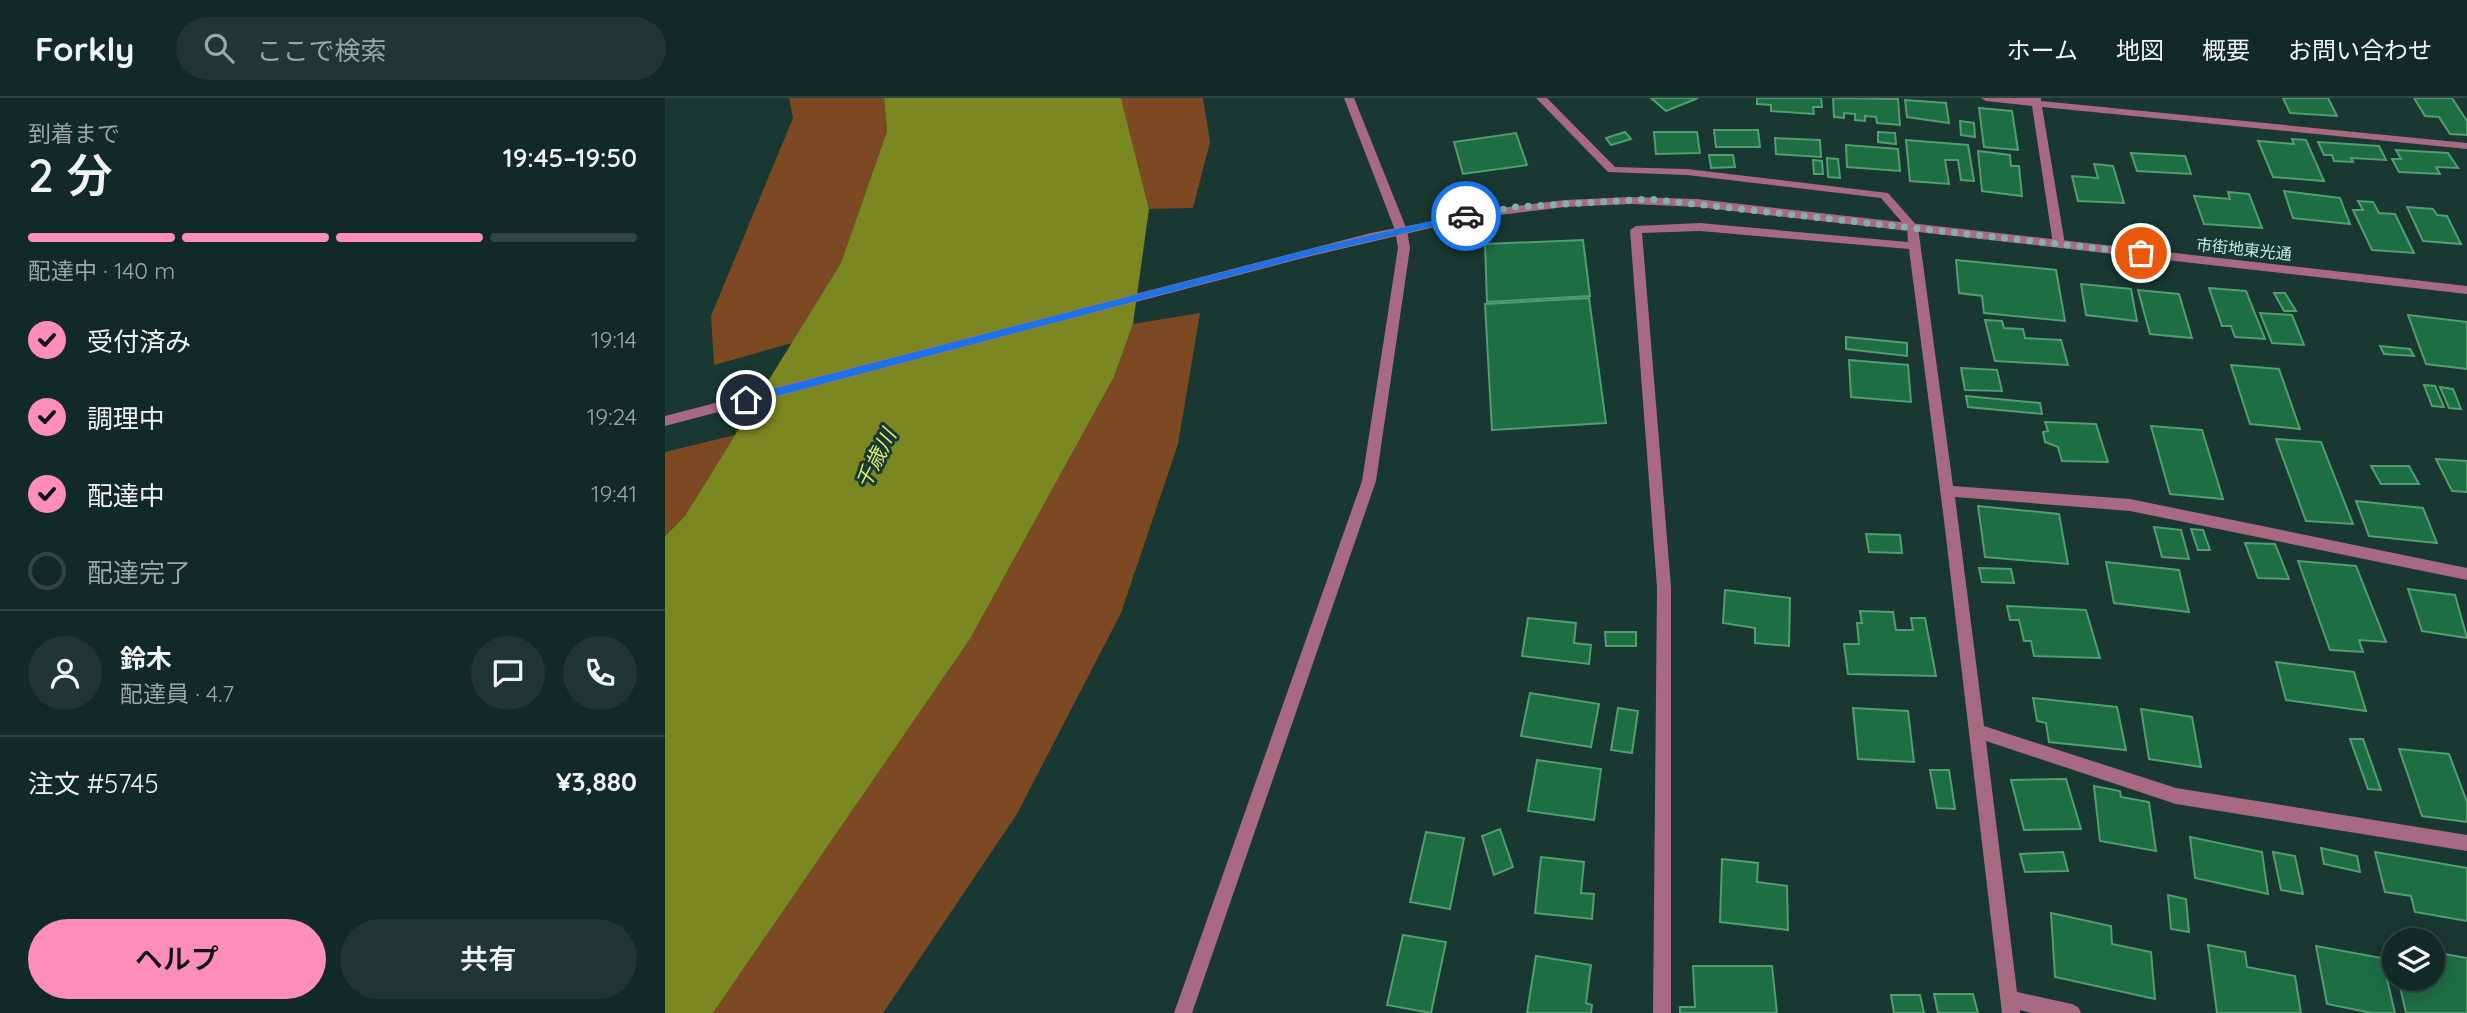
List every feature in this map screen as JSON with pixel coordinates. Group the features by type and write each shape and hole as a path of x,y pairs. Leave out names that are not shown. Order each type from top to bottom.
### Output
{"street":[{"path":"1183,1013 1369,481 1404,248 1401,230 1349,98"},
{"path":"1541,98 1612,170 1687,172 1884,195 1912,227 2010,1006 2073,1013"},
{"path":"1986,98 2467,146"},
{"path":"2036,101 2059,244"},
{"name":"市街地東光通","path":"665,421 1311,252 1515,207 1649,199 2467,290"},
{"path":"1662,1013 1664,587 1636,230 1700,227 1915,246"},
{"path":"1946,491 2130,505 2467,574"},
{"path":"1977,732 2176,796 2467,843"}],"shaded area":[{"path":"789,98 884,98 887,131 841,263 792,343 714,365 711,316 793,118"},
{"path":"1121,98 1203,98 1210,142 1193,208 1149,209"},
{"path":"1200,313 1178,444 1121,613 1017,814 883,1013 713,1013 970,639 1114,377 1133,324"},
{"path":"735,435 685,516 665,536 665,452"}],"water":[{"name":"千歳川","path":"884,98 1121,98 1149,209 1133,324 1114,377 970,639 713,1013 665,1013 665,536 685,516 841,263 887,131"}],"building":[{"path":"1651,98 1698,98 1666,111"},
{"path":"1757,98 1821,98 1822,107 1813,107 1814,114 1771,111 1771,105 1757,104"},
{"path":"1833,98 1898,99 1900,125 1877,123 1876,117 1865,116 1865,121 1855,120 1855,114 1844,113 1844,118 1834,117"},
{"path":"2283,98 2328,98 2337,116 2290,113"},
{"path":"2414,98 2452,98 2467,121 2467,135 2450,134 2439,117 2425,116"},
{"path":"1905,100 1946,103 1949,123 1907,117"},
{"path":"1979,108 2012,111 2018,150 1984,147"},
{"path":"1960,121 1974,123 1975,137 1961,135"},
{"path":"1714,130 1758,130 1760,147 1716,147"},
{"path":"1625,132 1631,139 1611,145 1606,138"},
{"path":"1654,132 1697,132 1700,153 1656,154"},
{"path":"1878,132 1895,133 1896,144 1878,142"},
{"path":"1516,133 1527,165 1463,174 1454,142"},
{"path":"1775,138 1820,140 1821,157 1776,154"},
{"path":"2292,139 2306,140 2324,181 2273,177 2258,141 2294,144"},
{"path":"1906,140 1968,145 1974,181 1961,180 1958,160 1945,160 1949,184 1910,181"},
{"path":"2318,142 2379,146 2386,160 2351,158 2353,162 2334,161 2332,155 2324,155"},
{"path":"1846,145 1898,149 1900,171 1847,167"},
{"path":"2396,150 2448,153 2458,168 2436,167 2440,174 2399,172 2392,159 2401,159"},
{"path":"1978,151 2010,155 2011,166 2019,166 2022,196 1982,191"},
{"path":"2131,153 2185,156 2191,174 2137,171"},
{"path":"1709,155 1733,155 1735,167 1711,168"},
{"path":"1827,158 1838,159 1840,178 1828,177"},
{"path":"1813,160 1822,161 1823,174 1814,174"},
{"path":"2094,164 2113,166 2124,203 2078,201 2072,176 2098,178"},
{"path":"2284,191 2340,198 2350,224 2293,218"},
{"path":"2228,192 2249,194 2262,228 2204,224 2194,196 2230,199"},
{"path":"2358,201 2373,202 2379,213 2395,214 2414,253 2372,250 2353,210 2363,210"},
{"path":"2407,207 2433,209 2437,215 2447,216 2461,244 2423,241"},
{"path":"1583,240 1590,296 1487,302 1485,244"},
{"path":"1956,260 2056,270 2065,321 1984,313 1982,296 1959,293"},
{"path":"2081,284 2131,289 2137,321 2086,315"},
{"path":"2209,288 2246,291 2265,339 2235,337 2231,326 2222,326"},
{"path":"2138,290 2179,294 2192,338 2150,334"},
{"path":"2274,293 2285,293 2296,311 2284,311"},
{"path":"1589,298 1606,423 1492,430 1485,304"},
{"path":"2260,313 2292,315 2304,345 2272,343"},
{"path":"2408,315 2467,322 2467,369 2426,364"},
{"path":"1985,320 2002,321 2004,328 2023,329 2025,338 2061,340 2068,365 1995,361"},
{"path":"1846,337 1907,343 1907,356 1846,349"},
{"path":"2380,346 2410,349 2414,356 2384,354"},
{"path":"1849,360 1908,365 1911,402 1851,397"},
{"path":"2231,365 2279,369 2300,429 2250,424"},
{"path":"1961,368 1997,370 2002,391 1965,390"},
{"path":"2424,385 2435,386 2444,407 2432,406"},
{"path":"2440,387 2453,389 2461,409 2449,408"},
{"path":"1966,396 2040,403 2042,414 1968,407"},
{"path":"2045,422 2096,424 2108,462 2062,461 2058,447 2045,442 2043,432 2048,431"},
{"path":"2151,426 2202,430 2223,499 2170,494"},
{"path":"2276,439 2321,442 2353,524 2306,521"},
{"path":"2436,459 2467,461 2467,492 2452,491"},
{"path":"2371,466 2409,466 2419,484 2381,484"},
{"path":"2356,501 2423,508 2437,543 2369,536"},
{"path":"1978,506 2059,514 2068,564 1985,557"},
{"path":"2154,527 2181,530 2189,559 2162,557"},
{"path":"2191,529 2203,530 2210,550 2198,550"},
{"path":"1866,534 1900,535 1902,553 1869,552"},
{"path":"2245,543 2275,544 2289,579 2258,578"},
{"path":"2298,561 2356,566 2386,642 2359,640 2363,652 2330,650"},
{"path":"2106,562 2179,570 2189,612 2114,603"},
{"path":"1979,568 2011,569 2014,583 1982,582"},
{"path":"2408,589 2455,595 2467,638 2422,631"},
{"path":"1725,590 1790,598 1789,646 1755,643 1755,628 1723,623"},
{"path":"2007,606 2086,610 2100,658 2034,656 2031,641 2024,641 2019,620 2010,620"},
{"path":"1860,611 1893,612 1896,630 1913,630 1911,618 1925,618 1936,676 1848,674 1844,644 1859,644 1857,623 1862,623"},
{"path":"1528,618 1576,623 1574,643 1591,645 1589,664 1522,656"},
{"path":"1605,632 1636,632 1636,646 1606,646"},
{"path":"2276,662 2354,672 2366,711 2286,700"},
{"path":"1530,693 1599,704 1591,747 1521,736"},
{"path":"2033,698 2117,707 2126,750 2049,742 2046,723 2037,721"},
{"path":"1618,708 1638,711 1632,753 1611,750"},
{"path":"1853,708 1908,711 1914,762 1858,759"},
{"path":"2141,709 2192,717 2201,767 2149,759"},
{"path":"2350,739 2363,739 2381,790 2368,789"},
{"path":"2399,749 2449,754 2467,802 2467,822 2422,816"},
{"path":"1537,760 1601,769 1594,820 1528,811"},
{"path":"1930,770 1949,770 1955,809 1937,808"},
{"path":"2066,779 2081,829 2024,830 2011,780"},
{"path":"2094,786 2120,791 2121,797 2149,802 2156,851 2100,841"},
{"path":"1500,829 1513,867 1494,875 1482,836"},
{"path":"1426,832 1464,838 1450,909 1410,902"},
{"path":"2190,837 2262,852 2268,894 2195,878"},
{"path":"2321,848 2357,856 2360,872 2324,864"},
{"path":"2063,852 2068,871 2025,872 2020,854"},
{"path":"2273,852 2295,856 2303,894 2281,890"},
{"path":"2375,852 2467,868 2467,921 2415,912 2411,896 2385,892"},
{"path":"1541,857 1584,862 1581,893 1594,894 1592,919 1535,913"},
{"path":"1722,859 1758,863 1757,882 1787,886 1788,930 1720,922"},
{"path":"2168,895 2186,899 2189,932 2171,929"},
{"path":"2051,913 2111,926 2112,944 2151,952 2155,999 2055,977"},
{"path":"1403,935 1446,942 1431,1013 1387,1005"},
{"path":"2208,945 2245,952 2247,967 2295,976 2301,1013 2217,1013"},
{"path":"2316,946 2382,958 2382,991 2390,991 2395,1013 2372,1013 2327,1004"},
{"path":"2445,954 2467,958 2467,1013 2406,1013 2401,991 2445,991"},
{"path":"1536,956 1591,965 1586,1003 1592,1005 1591,1013 1527,1013"},
{"path":"1693,966 1772,966 1777,1013 1680,1013 1680,1007 1695,1007"},
{"path":"1934,994 1973,994 1978,1013 1938,1013"},
{"path":"1891,995 1920,995 1924,1013 1894,1013"}],"way so far":[{"path":"1466,216 1515,207 1649,199 2141,253"}],"route":[{"path":"746,400 1311,252 1466,216"}]}
